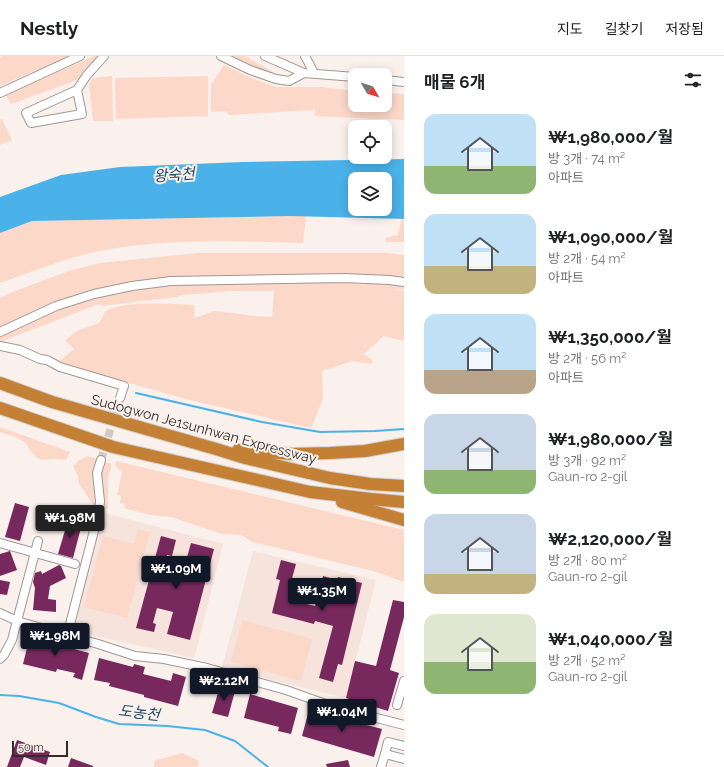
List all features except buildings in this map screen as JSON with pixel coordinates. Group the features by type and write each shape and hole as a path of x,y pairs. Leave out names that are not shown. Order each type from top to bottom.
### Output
{"highway":[{"name":"Sudogwon Je1sunhwan Expressway","path":"0,383 52,402 216,448 245,458 330,478 370,484 404,486"},
{"path":"0,408 113,447 310,492 404,520"},
{"path":"216,448 292,454 365,451 404,444"},
{"path":"310,492 404,502"}],"street":[{"path":"0,93 80,56"},
{"path":"77,90 82,114 31,123 26,113 77,90 87,75 104,56"},
{"path":"222,56 250,70 276,79 290,81 304,73"},
{"path":"265,56 304,73 348,76"},
{"path":"305,56 314,73"},
{"path":"392,81 404,82"},
{"path":"0,332 56,306 94,294 132,286 171,281 345,278 404,282"},
{"path":"0,346 20,350 40,359 47,360 60,367 124,386 120,398"},
{"path":"67,636 99,511 100,501 97,473 101,460"},
{"path":"0,659 4,655 12,640 38,541"},
{"path":"0,543 34,554 75,564"},
{"path":"0,613 17,621 135,656 164,659 207,668 286,690 337,708 404,725"},
{"path":"397,704 404,681"},
{"path":"381,767 388,742 404,746"},
{"path":"384,754 404,759"}],"shaded area":[{"path":"69,56 0,86 0,57"},
{"path":"97,56 80,79 11,104 6,95"},
{"path":"231,56 245,56 278,75 255,67"},
{"path":"224,65 251,78 276,87 321,87 348,90 348,112 392,112 392,93 404,94 404,120 315,116 315,110 229,115 226,111 211,112 211,85"},
{"path":"112,76 113,121 93,121 89,84 93,78"},
{"path":"208,76 208,116 116,119 115,78"},
{"path":"2,119 12,140 0,145 0,120"},
{"path":"306,216 303,243 201,241 124,247 74,257 0,283 0,233 32,221"},
{"path":"401,220 404,220 404,242 386,242 386,238 398,235"},
{"path":"198,253 387,253 404,255 404,290 395,289 404,291 404,341 384,336 364,354 373,361 371,364 352,361 322,371 323,399 311,428 186,399 66,365 60,361 74,349 65,340 77,331 99,323 105,312 112,308 134,304 194,305 195,318 214,311 272,317 274,291 233,291 182,295 177,297 102,306 99,304 0,342 0,298 10,293 69,271 100,263"},
{"path":"0,427 70,452 66,460 39,459 30,451 26,443 15,437 0,432"},
{"path":"88,456 111,464 108,479 108,509 102,507 101,475 103,465 96,463 93,478 97,502 96,509 79,484 78,476 73,466 78,461"},
{"path":"116,461 404,530 404,582 373,571 253,542 241,535 222,534 171,517 150,515 124,508 125,505 120,503 121,496 117,495 122,473 115,465"},
{"path":"101,512 223,544 194,658 74,631"},
{"path":"138,529 150,532 127,618 84,607 103,536 134,544"},
{"path":"253,551 376,580 346,698 222,668"},
{"path":"242,620 312,639 301,681 231,662"},
{"path":"182,753 199,761 198,767 154,767 154,761"}],"water":[{"name":"왕숙천","path":"392,159 404,159 404,219 291,216 32,221 0,233 0,197 61,175 120,167 242,162 348,160 348,164 392,164"}],"waterway":[{"path":"136,393 262,422 320,432 404,429"},
{"name":"도농천","path":"0,695 19,696 59,703 119,724 167,726 205,730 235,741 268,767"}],"tunnel":[{"path":"101,460 120,398"}]}
